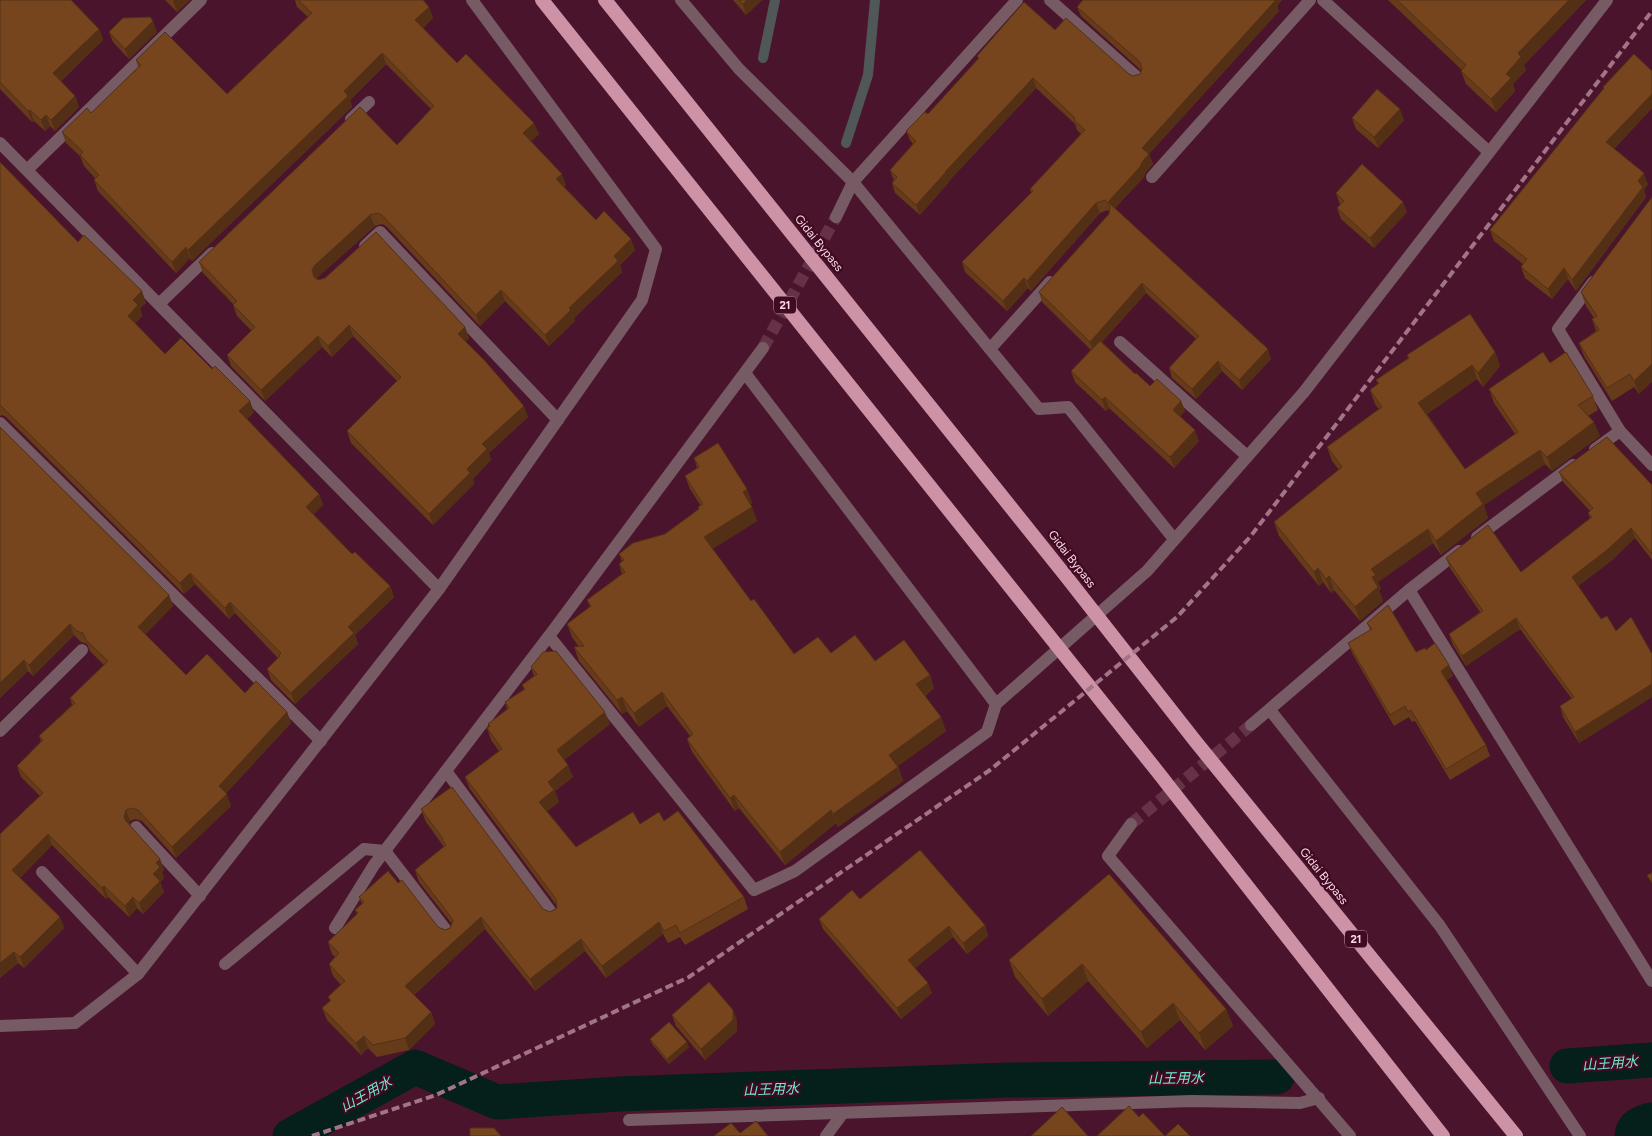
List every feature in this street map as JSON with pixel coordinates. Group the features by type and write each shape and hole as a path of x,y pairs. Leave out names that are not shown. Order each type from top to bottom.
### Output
{"highway":[{"name":"21","path":"542,0 1029,610 1443,1136"},
{"name":"Gidai Bypass","path":"605,0 1066,576 1196,742 1516,1136"}],"street":[{"path":"27,170 201,0"},
{"path":"0,1026 75,1023 138,974 439,589 642,300 656,249 472,0"},
{"path":"681,0 739,69 853,182 1039,409 1068,407 1174,539"},
{"path":"836,217 853,182 1018,0"},
{"path":"1050,0 1138,78"},
{"path":"1152,177 1310,0"},
{"path":"1323,0 1489,152"},
{"path":"549,636 754,890 795,871 987,732 996,704 1147,571 1304,392 1607,0"},
{"path":"341,129 369,102"},
{"path":"0,143 439,589"},
{"path":"359,251 380,232 558,420"},
{"path":"159,304 222,244"},
{"path":"990,349 1061,269"},
{"path":"1598,275 1558,328 1620,431 1652,465"},
{"path":"1120,342 1247,456"},
{"path":"335,928 374,865 549,636 763,348"},
{"path":"745,374 996,704"},
{"path":"0,423 321,741"},
{"path":"1251,726 1409,590 1518,505 1620,431"},
{"path":"1409,590 1652,981"},
{"path":"0,731 82,650"},
{"path":"1270,710 1440,926 1580,1136"},
{"path":"446,772 554,916"},
{"path":"1131,824 1108,856 1350,1136"},
{"path":"136,827 200,896"},
{"path":"225,964 364,849 385,851 449,934"},
{"path":"42,872 138,974"},
{"path":"629,1120 1192,1101 1300,1103 1319,1098"},
{"path":"826,1136 843,1113"}],"building":[{"path":"0,0 71,0 99,29 53,73 75,96 51,120 46,115 41,120 30,110 28,111 0,82"},
{"path":"298,0 423,0 429,7 415,20 457,63 466,54 534,123 523,133 562,174 556,179 596,220 604,211 631,239 614,256 618,261 569,308 571,310 545,335 501,290 476,315 378,213 370,215 314,266 312,270 314,277 318,280 325,278 376,232 465,327 458,334 485,361 524,406 482,444 487,449 467,469 470,473 429,514 347,431 401,377 349,325 328,346 318,336 261,390 227,355 255,327 233,305 237,301 199,262 360,107 397,145 434,106 382,53 344,91 348,96 188,250 186,247 172,262 94,180 99,175 80,155 83,152 62,132 87,108 91,113 141,65 136,60 165,32 227,94 312,13"},
{"path":"739,0 747,0 743,4"},
{"path":"1083,0 1275,1 1142,148 1149,154 1140,167 1108,202 1268,349 1239,380 1218,361 1192,389 1169,368 1199,336 1142,283 1090,342 1039,292 1109,214 1110,206 1105,200 1096,203 1027,281 1024,278 1003,301 962,262 1033,191 1030,189 1085,130 1033,78 916,205 892,183 897,177 890,170 916,141 906,131 925,112 928,114 979,58 977,56 1024,2 1055,30 1066,18 1129,74 1133,76 1140,74 1142,69 1140,62 1077,7"},
{"path":"1397,0 1569,0 1518,53 1521,57 1506,74 1511,78 1491,99 1461,71 1466,65"},
{"path":"150,17 153,21 125,49 109,32 123,18"},
{"path":"1634,54 1652,71 1652,94 1606,142 1644,173 1638,181 1643,187 1572,280 1564,268 1548,289 1521,267 1527,259 1490,230 1603,87"},
{"path":"1377,89 1400,109 1374,137 1352,118"},
{"path":"0,162 78,242 84,235 142,291 133,300 138,305 128,316 165,354 181,338 212,369 215,366 250,401 239,411 319,494 306,507 352,554 355,552 390,586 348,627 354,633 291,693 267,669 281,653 230,602 225,608 190,573 180,583 0,405"},
{"path":"1362,164 1403,202 1370,238 1337,208 1344,201 1336,193"},
{"path":"1652,197 1652,364 1634,381 1630,374 1607,388 1579,343 1599,330 1592,319 1597,316 1581,292"},
{"path":"1470,314 1495,352 1478,373 1472,365 1418,403 1465,469 1518,432 1489,389 1543,352 1550,363 1566,352 1593,396 1578,405 1594,422 1547,457 1540,450 1476,493 1483,504 1436,541 1428,529 1371,569 1376,575 1372,577 1378,587 1355,607 1329,576 1326,579 1318,568 1314,572 1274,522 1342,467 1327,447 1382,407 1370,390 1379,383 1376,380 1409,358 1407,355"},
{"path":"1100,341 1150,386 1157,379 1181,401 1173,410 1195,430 1170,457 1105,397 1102,400 1071,371"},
{"path":"0,427 169,595 138,627 186,675 207,654 245,693 256,681 287,712 219,786 227,794 172,847 138,810 131,808 126,810 124,817 126,821 160,859 156,863 160,867 153,874 160,881 139,903 133,897 125,906 104,886 102,888 48,834 12,870 60,917 20,957 14,952 0,963 0,834 43,793 17,766 43,740 39,736 75,703 70,698 108,661 86,640 83,633 77,631 70,624 29,665 24,660 0,683"},
{"path":"1607,437 1652,485 1652,554 1631,528 1607,550 1572,577 1601,619 1607,616 1616,631 1631,617 1652,654 1652,684 1575,732 1560,706 1574,697 1516,618 1462,656 1449,634 1483,611 1446,558 1488,525 1521,572 1592,517 1588,513 1593,508 1559,472"},
{"path":"718,443 747,489 743,492 752,507 704,537 751,601 754,599 794,654 818,637 831,653 855,635 875,661 904,640 930,675 916,684 941,717 889,755 898,767 833,814 831,810 780,852 734,795 730,798 687,739 693,734 662,692 634,713 622,697 617,700 574,647 584,646 567,624 591,606 587,600 625,572 619,564 624,560 619,554 633,543 665,534 699,509 698,507 703,504 685,476 699,467 694,458"},
{"path":"1388,605 1416,652 1425,648 1426,650 1435,643 1449,665 1441,671 1486,745 1446,769 1411,710 1408,712 1405,706 1390,715 1348,643 1372,629 1367,623"},
{"path":"556,651 605,712 557,750 568,765 548,782 554,790 539,802 576,847 633,812 640,824 659,812 664,821 678,811 744,897 680,933 676,925 664,931 659,922 602,966 581,939 530,979 481,917 405,986 431,1012 405,1038 373,1045 364,1036 356,1043 322,1008 331,1000 328,997 345,981 329,964 339,953 328,942 358,913 355,910 364,902 359,897 388,871 398,883 402,880 438,927 445,930 450,928 453,921 451,917 415,870 446,845 421,809 450,788 452,787 543,909 550,912 557,908 556,899 465,777 502,749 487,728 490,726 488,724 509,708 505,702 525,689 522,685 537,674 531,667 543,652"},
{"path":"920,850 985,925 963,943 949,926 908,960 928,983 897,1008 819,919 852,890 860,899"},
{"path":"1652,873 1652,883 1647,875"},
{"path":"1109,874 1226,1009 1199,1033 1173,1003 1141,1032 1082,964 1042,999 1009,960"},
{"path":"709,982 733,1010 733,1020 701,1049 672,1015"},
{"path":"669,1022 687,1042 667,1059 650,1039"},
{"path":"1129,1106 1139,1117 1143,1113 1165,1136 1097,1136"},
{"path":"1062,1107 1088,1136 1031,1136"},
{"path":"756,1121 768,1136 714,1136 731,1123 740,1133"},
{"path":"1178,1124 1190,1136 1165,1136"},
{"path":"470,1128 494,1128 501,1136 470,1136"}],"waterway":[{"path":"763,58 775,0"},
{"path":"846,143 868,75 875,0"},
{"name":"山王用水","path":"1567,1066 1652,1060"},
{"name":"山王用水","path":"290,1136 415,1067 497,1102 619,1094 1009,1080 1277,1077"},
{"path":"1645,1136 1652,1133"}],"tunnel":[{"path":"763,348 836,217"},
{"path":"1131,824 1251,725"}],"railway":[{"path":"312,1136 436,1095 689,977 990,770 1177,617 1250,537 1652,11"}]}
